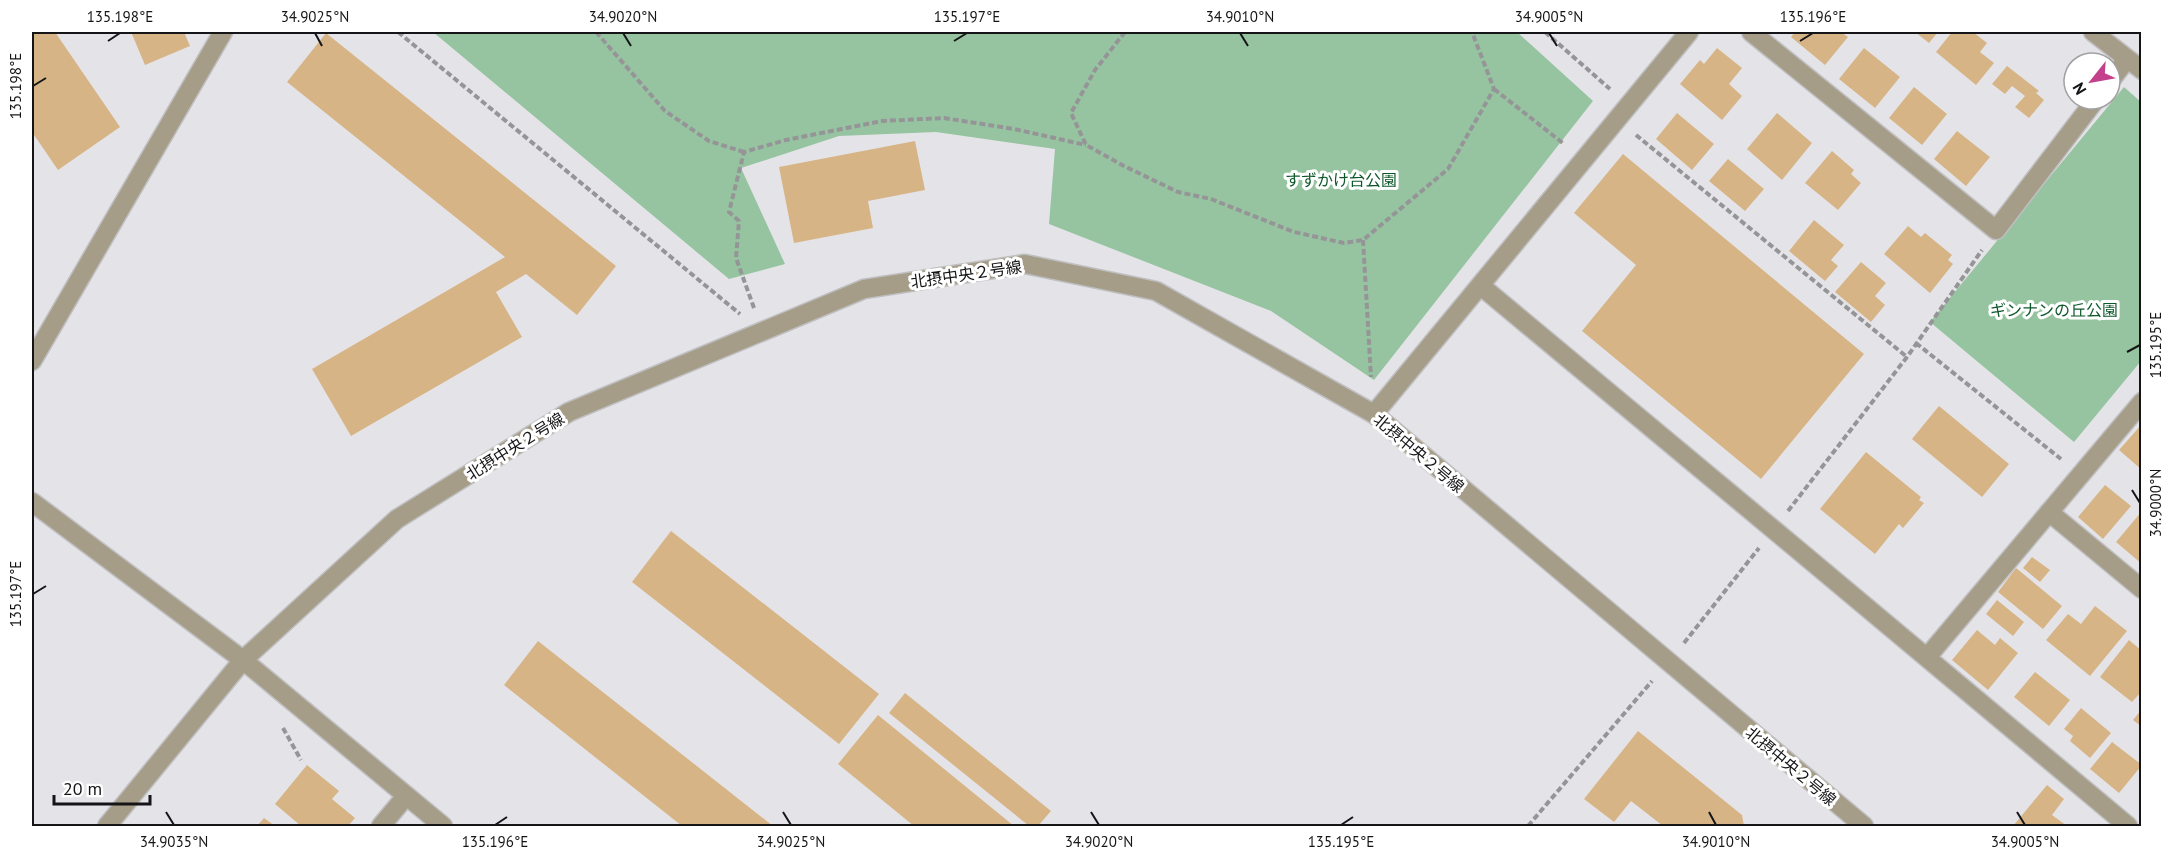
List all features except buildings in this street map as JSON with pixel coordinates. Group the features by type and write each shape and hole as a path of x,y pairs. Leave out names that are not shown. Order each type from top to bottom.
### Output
{"street":[{"path":"32,361 223,32"},
{"path":"1374,414 1689,32"},
{"path":"1751,32 1996,230 2087,111"},
{"path":"2093,32 2142,70"},
{"path":"2122,65 2127,59"},
{"name":"北摂中央２号線","path":"107,826 243,660 397,519 569,412 864,290 1025,264 1156,291 1374,414 1864,826"},
{"path":"1480,286 1928,656 2128,826"},
{"path":"1928,656 2142,402"},
{"path":"32,502 243,660 443,826"},
{"path":"2049,512 2142,589"},
{"path":"381,826 406,796"}],"path":[{"path":"398,32 762,332"},
{"path":"596,32 665,111 709,141 744,152 882,121 944,118 1014,129 1086,145 1178,192 1211,199 1294,232 1344,243 1363,240 1448,170 1494,89"},
{"path":"1086,145 1071,113 1095,70 1125,32"},
{"path":"1472,32 1494,89 1584,159"},
{"path":"1545,32 1629,105"},
{"path":"1617,119 1907,357"},
{"path":"744,152 729,212 739,220 736,258 762,332"},
{"path":"1528,826 1668,663 1773,530 1907,357 1996,230"},
{"path":"1363,240 1374,414"},
{"path":"1916,343 2080,475"}],"green space":[{"name":"すずかけ台公園","path":"433,32 1517,32 1593,101 1374,380 1271,311 1049,224 1055,149 936,132 839,136 741,168 785,264 729,279"},
{"name":"ギンナンの丘公園","path":"2124,87 2141,102 2141,361 2074,442 1930,322 2104,111 2122,111"}]}
